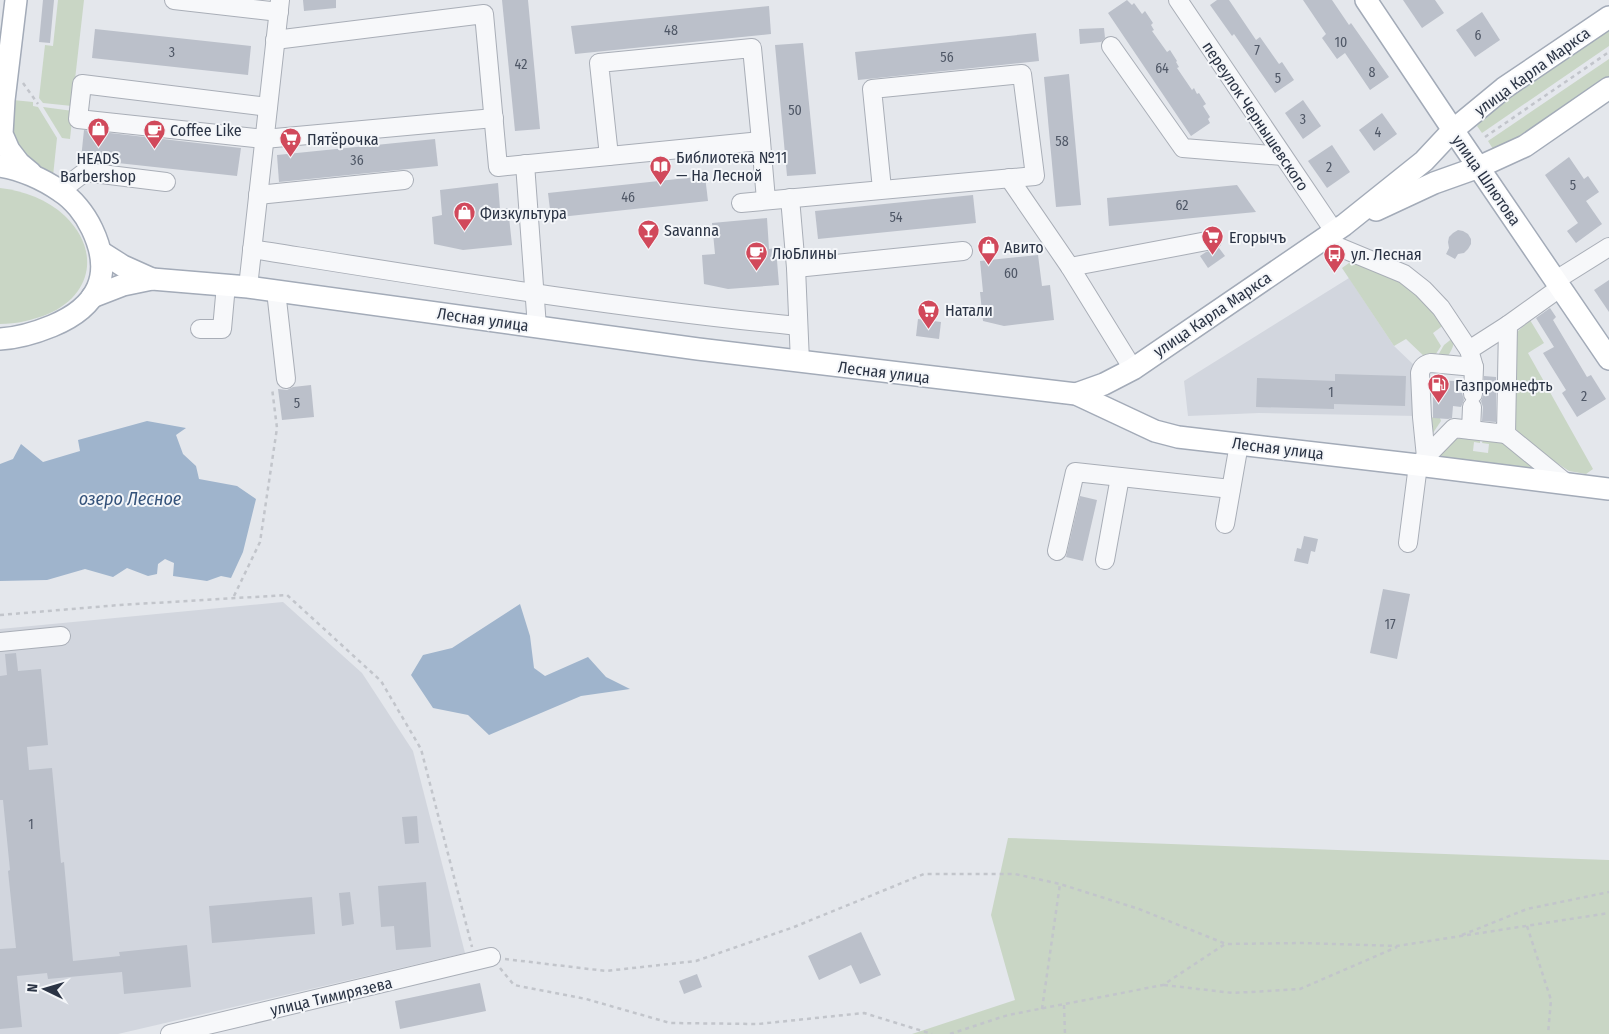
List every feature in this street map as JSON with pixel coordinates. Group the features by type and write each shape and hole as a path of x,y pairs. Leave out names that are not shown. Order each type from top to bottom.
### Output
{"main road":[{"path":"0,339 32,334 69,319 82,309 92,297 100,282 102,268 101,252 89,223 70,199 37,178 19,163 8,150 2,134 4,100 16,0"},
{"name":"улица Шлютова","path":"1366,0 1609,359"},
{"name":"улица Карла Маркса","path":"1076,394 1104,384 1133,369 1333,232 1424,161 1453,130 1504,88 1609,17"},
{"name":"улица Карла Маркса","path":"1333,232 1434,183 1479,167 1524,146 1609,88"},
{"path":"0,166 37,178"},
{"name":"Лесная улица","path":"101,252 123,266 152,279"},
{"name":"Лесная улица","path":"92,297 123,285 152,279 248,287 800,362 1076,394 1155,431 1178,437 1422,461 1609,489"}],"street":[{"path":"174,0 279,6 248,287"},
{"name":"переулок Чернышевского","path":"1178,0 1333,232"},
{"path":"275,40 484,14 498,167 761,140"},
{"path":"1110,46 1183,148 1283,156"},
{"path":"609,156 599,64 752,48 766,200"},
{"path":"742,203 1035,176 1022,74 872,89 882,189"},
{"path":"268,107 82,84 78,119 264,139 494,118"},
{"path":"525,164 537,327"},
{"path":"60,191 85,172 166,182"},
{"path":"1009,178 1070,267 1133,369"},
{"path":"258,195 404,180"},
{"path":"790,198 796,268 800,362"},
{"path":"1333,232 1404,274 1423,289 1441,308 1472,358 1471,430"},
{"path":"1070,267 1212,240"},
{"path":"1408,543 1422,461 1420,372 1422,367 1425,364 1472,358 1508,325 1609,247"},
{"path":"252,249 535,294 701,316 798,326"},
{"path":"796,268 962,251"},
{"path":"200,329 222,329 226,285"},
{"path":"276,291 279,384"},
{"path":"1506,434 1508,325"},
{"path":"1422,461 1454,428 1506,434 1566,483"},
{"path":"1225,524 1239,444"},
{"path":"1057,551 1075,472 1231,489"},
{"path":"1105,560 1120,477"},
{"path":"0,642 61,636"},
{"name":"улица Тимирязева","path":"170,1034 483,959"}],"path":[{"path":"1485,137 1609,52"},
{"path":"234,596 260,542 277,428 279,384"},
{"path":"0,615 120,605 287,595 381,681 421,749 483,959 514,985 586,999 670,1022 758,1024 864,1013 932,1034"},
{"path":"483,959 606,970 696,961 794,927 924,874 1015,874 1060,884 1139,909 1226,944 1302,943 1397,946 1609,913"},
{"path":"1042,1009 1060,884"},
{"path":"1458,937 1527,909 1609,892"},
{"path":"1527,926 1551,1000 1548,1034"},
{"path":"1162,985 1226,944"},
{"path":"950,1034 1008,1015 1162,985 1233,994 1300,989 1397,946"},
{"path":"1064,1004 1065,1034"}],"shaded area":[{"path":"1349,278 1394,346 1415,366 1418,416 1259,413 1188,416 1184,381"},
{"path":"283,602 362,673 413,751 465,953 118,1034 0,1034 0,629"}],"green space":[{"path":"58,0 84,0 72,106 43,103 39,98 45,45 53,46"},
{"path":"1609,26 1609,46 1482,133 1477,126 1503,98"},
{"path":"1609,59 1609,79 1501,149 1493,149 1488,141"},
{"path":"13,100 33,102 33,106 38,107 57,138 53,176 29,163 12,137"},
{"path":"43,107 73,111 70,139 62,138"},
{"path":"0,188 18,191 43,200 58,210 76,229 87,257 82,283 75,295 63,305 37,318 0,324"},
{"path":"1349,263 1356,263 1408,284 1445,324 1433,333 1441,346 1434,357 1426,358 1406,339 1394,346 1342,268"},
{"path":"1530,320 1544,343 1528,353 1593,469 1586,474 1569,471 1540,452 1523,438 1513,422 1514,337"},
{"path":"1454,337 1452,348 1447,357 1437,357 1444,345"},
{"path":"1427,417 1440,418 1441,421 1429,439"},
{"path":"1455,439 1480,440 1480,443 1474,442 1473,451 1488,453 1489,444 1482,443 1483,440 1505,443 1539,470 1443,459 1440,455"},
{"path":"1008,838 1609,860 1609,1034 912,1034 1015,1000 991,915"}],"water":[{"name":"озеро Лесное","path":"147,421 186,428 176,435 183,454 196,466 199,479 237,486 256,499 243,552 231,578 221,576 207,581 173,576 174,563 165,559 158,564 157,574 148,576 127,568 113,577 85,569 47,580 0,581 0,464 13,459 21,444 43,462 80,451 78,440"},
{"path":"520,604 530,636 534,668 545,676 588,657 606,677 630,689 581,696 489,735 468,715 433,708 411,675 423,655 452,648"}],"building":[{"path":"43,0 54,0 50,43 39,42"},
{"path":"303,0 336,0 336,8 304,11"},
{"path":"502,0 528,0 540,129 515,131"},
{"path":"1127,0 1132,5 1134,3 1142,14 1145,11 1153,23 1151,25 1154,30 1152,31 1167,52 1170,50 1177,61 1179,67 1177,68 1192,90 1194,88 1206,104 1203,106 1210,117 1208,119 1210,123 1191,136 1108,13"},
{"path":"1217,0 1229,0 1256,40 1260,37 1279,64 1282,62 1294,80 1275,93 1234,34 1232,36 1210,5"},
{"path":"1303,0 1332,0 1349,25 1351,23 1389,77 1370,90 1345,53 1337,59 1322,38 1326,34"},
{"path":"1403,0 1435,0 1444,13 1422,28"},
{"path":"769,6 771,34 575,54 571,26"},
{"path":"1482,12 1500,40 1475,57 1456,30"},
{"path":"1104,28 1105,38 1101,42 1080,44 1079,29"},
{"path":"95,29 251,46 248,75 92,58"},
{"path":"1036,33 1039,61 858,80 855,52"},
{"path":"803,43 816,174 787,176 775,45"},
{"path":"1069,74 1081,205 1056,207 1044,77"},
{"path":"1303,100 1321,126 1303,139 1285,113"},
{"path":"1382,113 1397,134 1374,151 1359,130"},
{"path":"84,130 241,148 237,176 81,159"},
{"path":"435,139 438,166 279,182 277,155"},
{"path":"1332,145 1350,172 1327,188 1308,161"},
{"path":"1569,157 1584,179 1588,176 1599,192 1586,201 1602,224 1576,243 1567,231 1578,223 1545,175"},
{"path":"705,176 708,201 551,218 548,193"},
{"path":"498,183 500,209 508,208 512,245 463,250 434,244 432,217 442,215 440,190"},
{"path":"1237,185 1256,212 1109,226 1107,198"},
{"path":"973,195 976,223 818,239 815,211"},
{"path":"767,218 769,249 776,248 779,285 728,289 704,284 702,255 715,254 712,223"},
{"path":"1458,230 1468,234 1471,244 1464,253 1458,254 1455,259 1446,254 1449,248 1449,237"},
{"name":"Егорычъ","path":"1219,248 1225,256 1208,268 1200,256"},
{"path":"1038,255 1042,286 1050,285 1054,320 1004,326 983,321 980,292 983,292 980,261"},
{"path":"1609,280 1609,312 1594,290"},
{"path":"1550,308 1556,317 1553,320 1587,377 1591,375 1606,399 1577,417 1562,393 1566,390 1543,353 1554,347 1536,318"},
{"name":"Натали","path":"918,319 941,322 939,339 916,336"},
{"path":"1335,374 1406,376 1405,406 1334,404 1334,409 1256,407 1257,378 1335,381"},
{"path":"1484,376 1496,377 1496,422 1482,421 1483,407 1481,401 1484,394"},
{"path":"1433,380 1454,381 1454,392 1462,393 1464,400 1461,407 1453,406 1452,418 1433,418"},
{"path":"311,385 314,417 282,420 278,389 287,390 293,387"},
{"path":"1080,496 1097,500 1083,561 1066,557"},
{"path":"1304,536 1318,539 1315,552 1311,551 1308,564 1294,561 1297,548 1301,549"},
{"path":"1383,589 1410,594 1397,659 1370,653"},
{"path":"16,653 18,671 41,669 48,745 27,747 29,770 52,768 61,863 64,862 73,961 120,956 119,952 187,945 191,987 124,994 122,972 48,979 47,973 17,976 22,1027 0,1029 0,949 16,948 3,800 0,800 0,676 7,675 5,654"},
{"path":"417,816 419,843 405,844 402,817"},
{"path":"426,882 431,947 396,950 394,926 381,927 378,886"},
{"path":"350,892 354,924 342,926 339,893"},
{"path":"312,897 315,934 212,943 209,906"},
{"path":"861,932 881,975 860,984 851,965 819,980 808,956"},
{"path":"697,974 702,987 684,994 679,981"},
{"path":"480,983 486,1011 400,1029 395,1001"}],"place":[{"name":"HEADS Barbershop","path":"98,148"},
{"name":"Coffee Like","path":"154,149"},
{"name":"Пятёрочка","path":"291,158"},
{"name":"Библиотека №11 — На Лесной","path":"660,185"},
{"name":"Физкультура","path":"464,232"},
{"name":"Savanna","path":"648,249"},
{"name":"Егорычъ","path":"1213,256"},
{"name":"Авито","path":"988,266"},
{"name":"ЛюБлины","path":"756,272"},
{"name":"ул. Лесная","path":"1335,273"},
{"name":"Натали","path":"929,329"},
{"name":"Газпромнефть","path":"1439,404"}]}
